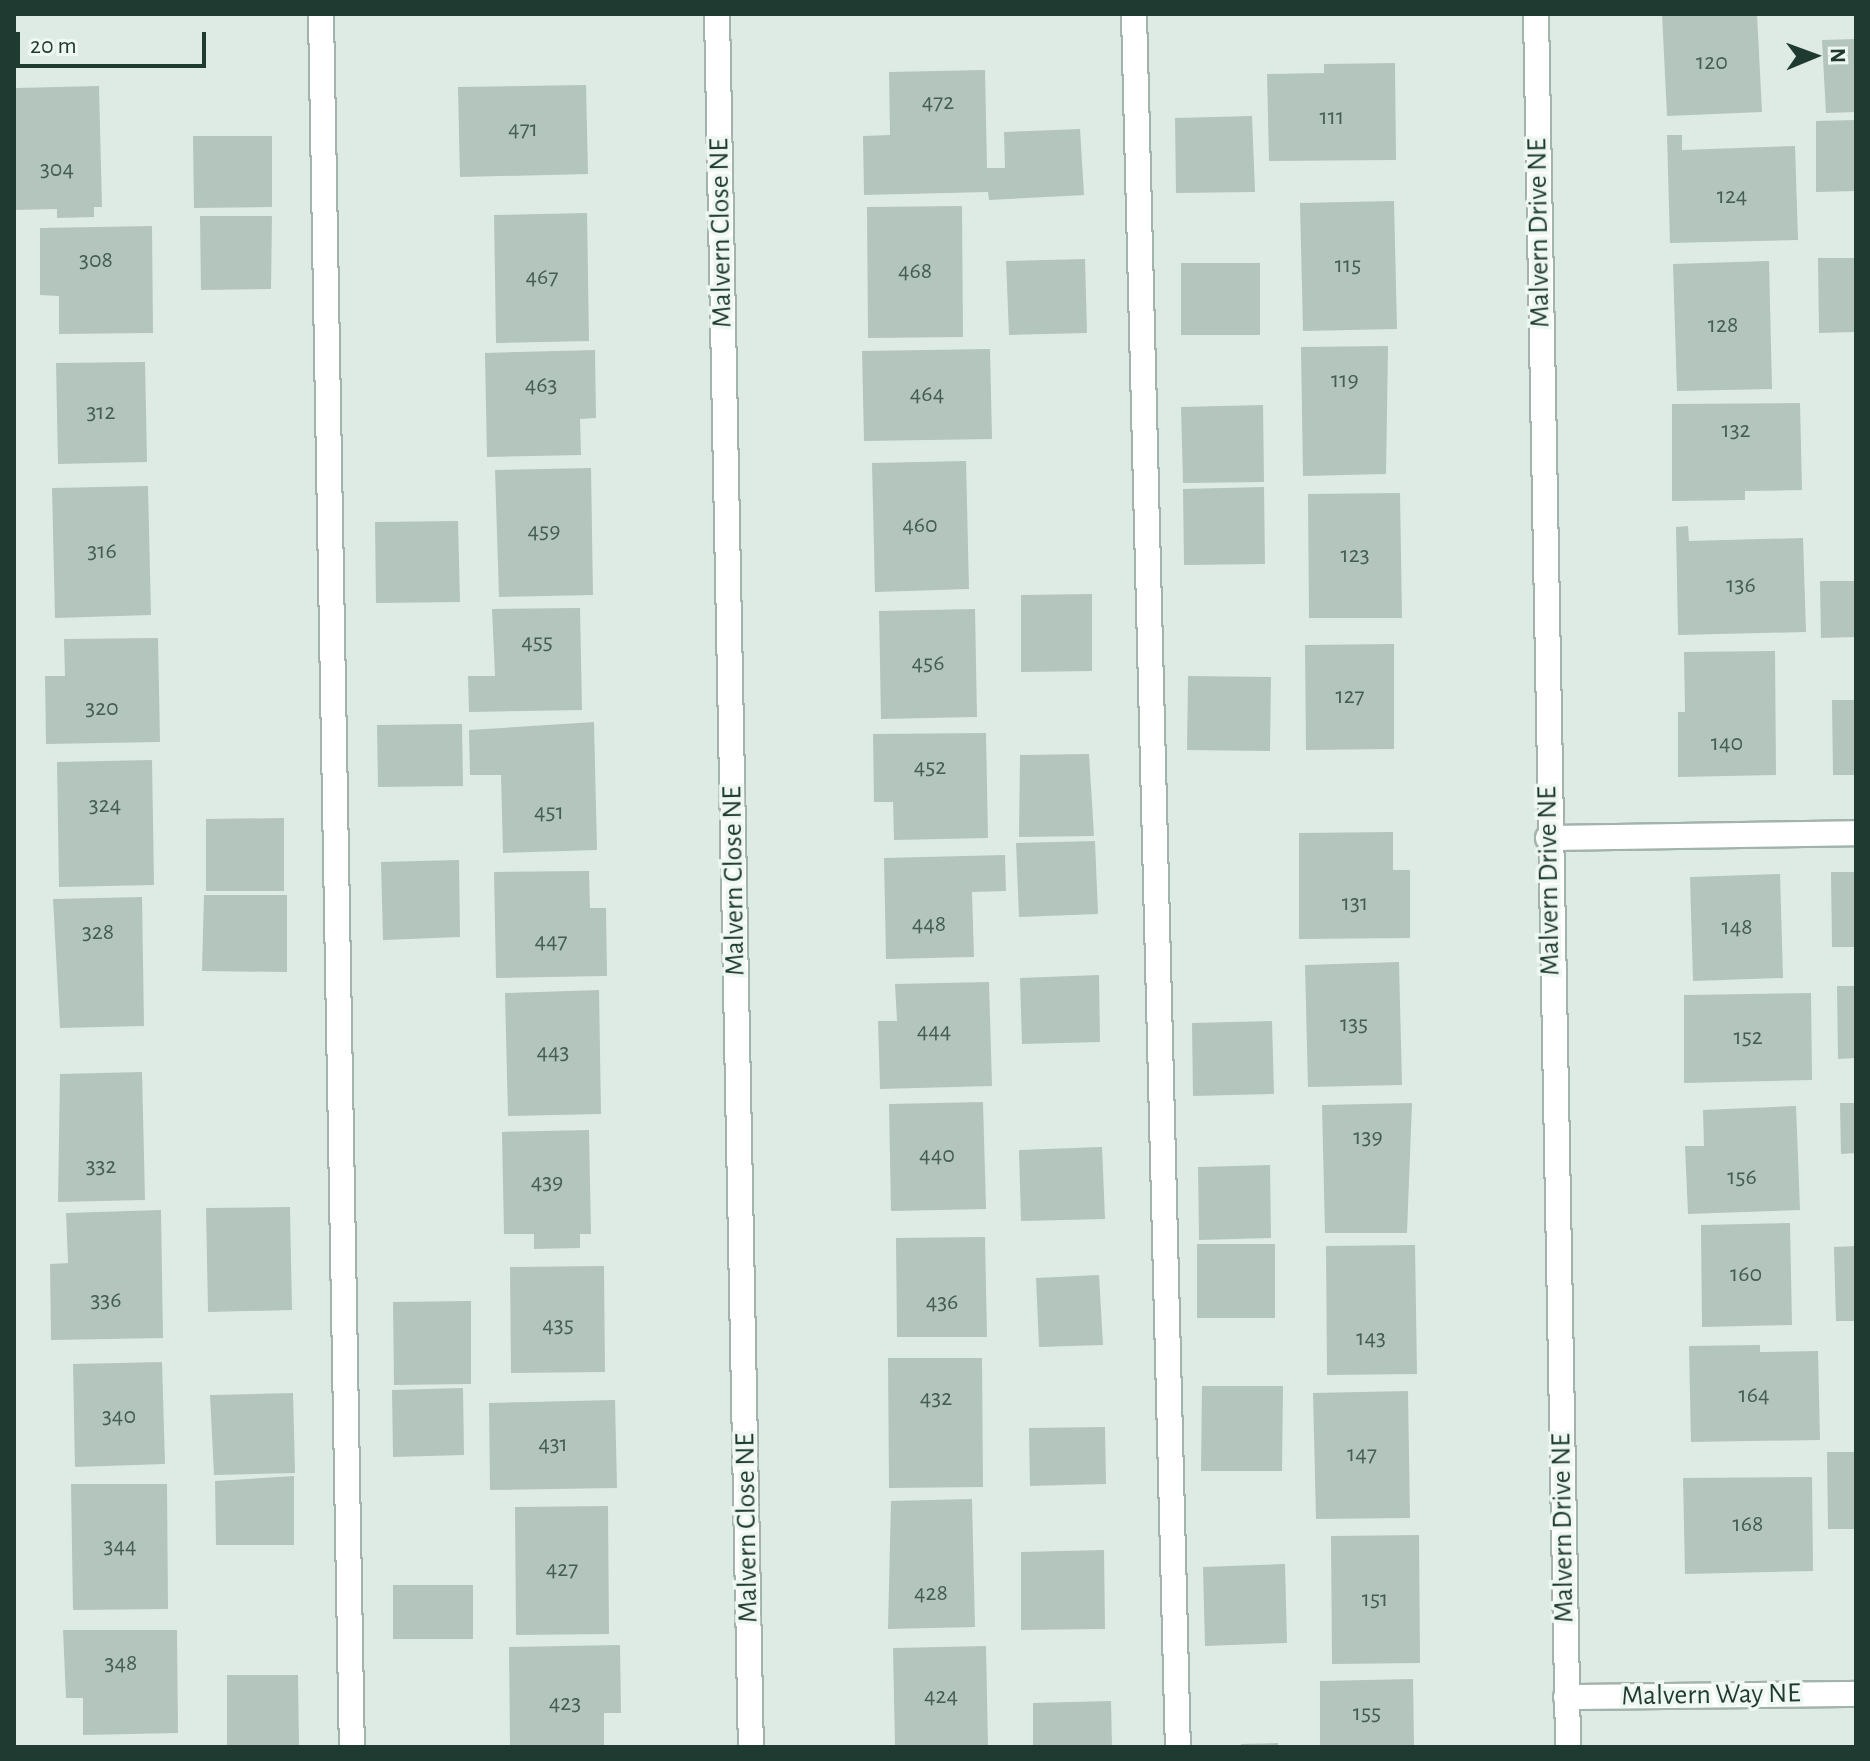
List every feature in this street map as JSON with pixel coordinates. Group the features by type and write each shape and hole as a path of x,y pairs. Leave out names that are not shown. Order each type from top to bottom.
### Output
{"street":[{"path":"321,14 352,1747"},
{"name":"Malvern Close NE","path":"717,14 751,1747"},
{"path":"1134,14 1178,1747"},
{"name":"Malvern Drive NE","path":"1536,14 1548,838 1568,1747"},
{"path":"1548,838 1856,833"},
{"name":"Malvern Way NE","path":"1566,1697 1856,1694"}],"building":[{"path":"1662,14 1757,14 1762,112 1667,116"},
{"path":"1856,39 1856,112 1826,113 1822,40"},
{"path":"1395,63 1396,160 1269,161 1267,74 1324,73 1324,64"},
{"path":"985,70 987,168 1005,168 1004,132 1080,129 1084,195 989,200 988,192 864,195 863,136 890,135 889,72"},
{"path":"586,85 588,174 460,177 458,87"},
{"path":"99,86 102,207 94,207 94,217 57,218 57,209 14,210 16,88"},
{"path":"1252,116 1255,192 1176,193 1175,118"},
{"path":"1856,120 1856,191 1816,192 1816,121"},
{"path":"1667,135 1682,135 1682,150 1795,146 1798,240 1670,243"},
{"path":"193,136 272,136 272,207 194,208"},
{"path":"1394,201 1397,329 1303,331 1300,203"},
{"path":"962,206 963,337 868,338 867,207"},
{"path":"587,213 589,341 496,343 494,215"},
{"path":"200,216 272,216 271,289 201,290"},
{"path":"152,226 153,333 59,334 59,296 40,295 40,228"},
{"path":"1818,258 1856,258 1856,332 1819,333"},
{"path":"1085,259 1087,333 1009,335 1006,261"},
{"path":"1769,261 1772,389 1677,391 1673,264"},
{"path":"1181,263 1260,263 1260,335 1181,335"},
{"path":"1388,346 1386,474 1303,476 1301,347"},
{"path":"990,349 992,439 864,441 862,351"},
{"path":"595,350 596,418 580,419 581,455 487,457 485,353"},
{"path":"145,362 147,462 58,464 56,363"},
{"path":"1800,403 1802,490 1745,491 1745,500 1672,501 1672,404"},
{"path":"1263,405 1264,482 1183,483 1181,407"},
{"path":"966,461 969,589 875,592 872,463"},
{"path":"591,468 593,595 499,597 495,470"},
{"path":"148,486 151,615 55,618 52,488"},
{"path":"1264,487 1265,564 1184,565 1183,489"},
{"path":"1400,493 1402,618 1309,618 1308,494"},
{"path":"458,521 460,602 376,603 375,522"},
{"path":"1688,526 1689,541 1803,538 1806,632 1678,635 1676,527"},
{"path":"1820,581 1856,581 1856,637 1821,638"},
{"path":"1092,594 1092,671 1021,672 1021,595"},
{"path":"580,608 582,710 469,712 468,676 495,676 492,609"},
{"path":"975,609 977,717 881,719 879,611"},
{"path":"158,638 160,742 46,744 45,676 65,676 64,639"},
{"path":"1394,644 1394,749 1306,750 1305,645"},
{"path":"1775,651 1776,775 1678,777 1678,712 1685,712 1684,652"},
{"path":"1188,676 1271,677 1270,751 1187,750"},
{"path":"1832,700 1856,700 1856,775 1833,775"},
{"path":"594,722 597,850 503,853 501,775 470,775 469,730"},
{"path":"462,724 463,786 378,787 377,725"},
{"path":"986,733 988,838 894,840 893,802 874,802 873,734"},
{"path":"1089,754 1094,836 1019,837 1020,755"},
{"path":"152,760 154,885 59,887 57,762"},
{"path":"284,818 284,891 206,891 206,819"},
{"path":"1393,832 1393,870 1410,870 1410,938 1299,939 1299,833"},
{"path":"1095,841 1098,914 1019,917 1016,843"},
{"path":"1005,855 1006,891 972,892 974,957 886,959 884,858"},
{"path":"459,860 460,937 383,940 381,862"},
{"path":"589,871 590,908 606,908 607,976 496,978 494,872"},
{"path":"1831,872 1856,872 1856,947 1832,947"},
{"path":"1780,874 1783,978 1693,981 1690,877"},
{"path":"204,895 287,895 287,972 202,971"},
{"path":"142,897 144,1026 60,1028 53,899"},
{"path":"1399,962 1402,1085 1308,1087 1305,965"},
{"path":"1099,975 1100,1042 1022,1044 1020,978"},
{"path":"989,982 992,1086 880,1089 878,1021 897,1021 895,984"},
{"path":"1837,986 1856,986 1856,1058 1838,1059"},
{"path":"599,990 601,1114 508,1116 505,993"},
{"path":"1811,993 1812,1080 1684,1083 1684,995"},
{"path":"1272,1021 1274,1094 1193,1096 1192,1023"},
{"path":"142,1072 145,1200 58,1202 60,1074"},
{"path":"983,1102 986,1209 891,1211 889,1104"},
{"path":"1412,1103 1407,1233 1325,1233 1322,1105"},
{"path":"1840,1103 1856,1103 1856,1153 1841,1154"},
{"path":"1796,1106 1800,1210 1688,1214 1685,1146 1704,1146 1703,1110"},
{"path":"589,1130 591,1234 580,1234 580,1248 534,1249 534,1234 504,1234 502,1132"},
{"path":"1102,1147 1105,1219 1021,1221 1019,1150"},
{"path":"1270,1165 1271,1238 1199,1240 1198,1167"},
{"path":"290,1207 292,1310 208,1312 206,1208"},
{"path":"161,1210 163,1338 51,1340 50,1264 68,1263 66,1213"},
{"path":"1790,1223 1792,1325 1702,1327 1701,1225"},
{"path":"985,1237 987,1337 897,1337 896,1238"},
{"path":"1197,1244 1275,1244 1275,1318 1197,1318"},
{"path":"1415,1245 1417,1374 1327,1375 1326,1246"},
{"path":"1856,1246 1856,1321 1836,1321 1834,1247"},
{"path":"604,1266 605,1372 511,1373 510,1267"},
{"path":"1099,1275 1103,1345 1039,1347 1036,1278"},
{"path":"471,1301 471,1384 394,1385 393,1302"},
{"path":"1760,1345 1760,1352 1818,1351 1820,1440 1691,1442 1689,1346"},
{"path":"888,1358 982,1358 983,1487 889,1488"},
{"path":"162,1362 165,1464 75,1467 73,1364"},
{"path":"1202,1386 1283,1386 1282,1471 1201,1471"},
{"path":"463,1388 464,1455 393,1457 392,1390"},
{"path":"1408,1391 1410,1518 1316,1519 1313,1393"},
{"path":"293,1393 295,1473 214,1475 210,1395"},
{"path":"615,1400 617,1488 490,1490 489,1403"},
{"path":"1105,1427 1106,1484 1030,1486 1029,1428"},
{"path":"1827,1452 1856,1452 1856,1529 1828,1529"},
{"path":"294,1476 294,1545 216,1545 215,1481"},
{"path":"1812,1477 1813,1571 1685,1574 1683,1478"},
{"path":"71,1484 167,1484 168,1609 73,1610"},
{"path":"972,1499 975,1627 888,1629 891,1501"},
{"path":"608,1506 609,1634 516,1635 515,1507"},
{"path":"1419,1535 1420,1663 1332,1664 1331,1536"},
{"path":"1104,1550 1105,1629 1021,1630 1021,1552"},
{"path":"1285,1564 1287,1643 1205,1646 1203,1567"},
{"path":"393,1585 473,1585 473,1639 393,1639"},
{"path":"63,1630 177,1630 178,1733 83,1735 83,1698 66,1698"},
{"path":"620,1645 621,1713 604,1713 604,1747 510,1747 509,1647"},
{"path":"986,1646 988,1747 895,1747 893,1648"},
{"path":"227,1675 298,1675 299,1747 227,1747"},
{"path":"1413,1679 1414,1747 1320,1747 1320,1681"},
{"path":"1111,1701 1112,1747 1033,1747 1033,1703"},
{"path":"1278,1743 1278,1747 1241,1747 1241,1744"}]}
